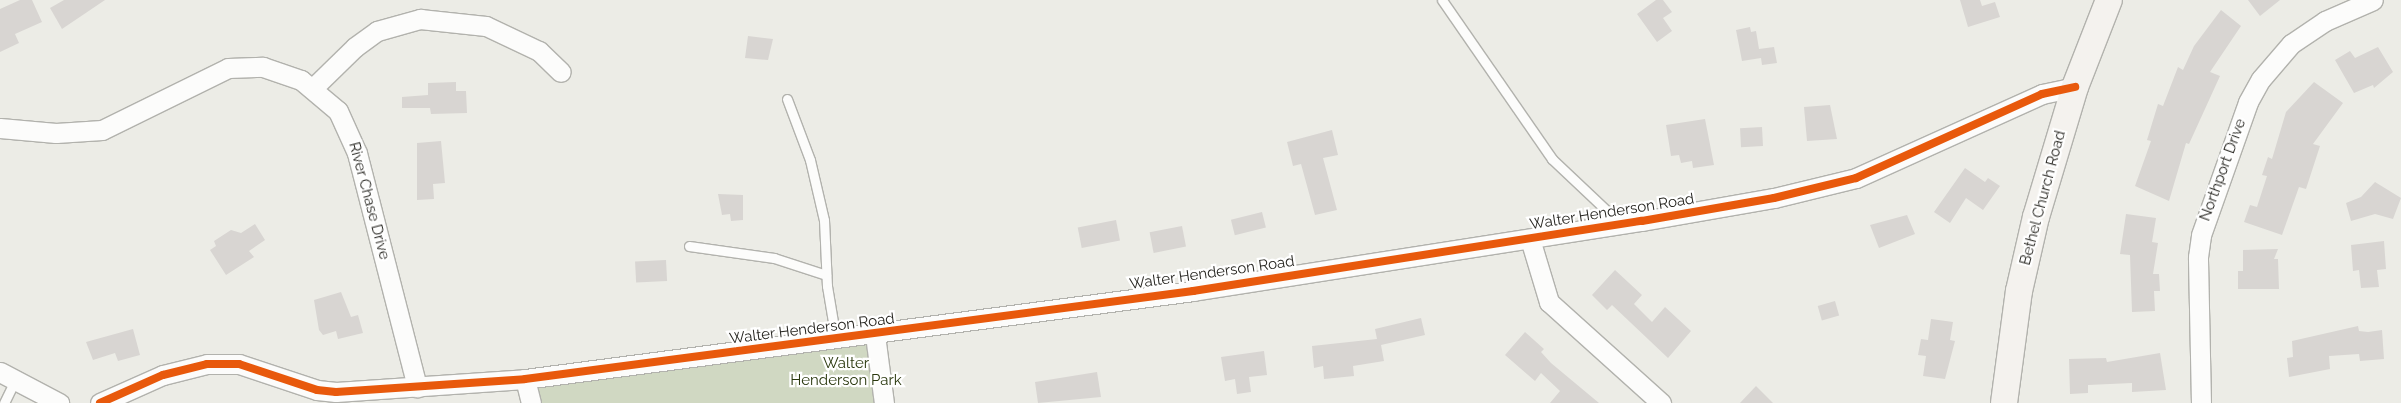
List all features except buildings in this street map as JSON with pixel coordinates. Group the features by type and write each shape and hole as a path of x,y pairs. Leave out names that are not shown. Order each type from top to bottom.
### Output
{"street":[{"name":"Bethel Church Road","path":"2004,403 2018,300 2032,235 2075,87 2109,0"},
{"name":"Northport Drive","path":"2201,403 2198,257 2201,235 2248,102 2261,79 2291,44 2325,21 2373,0"},
{"path":"314,87 355,47 378,31 420,19 486,26 539,51 561,72"},
{"name":"River Chase Drive","path":"0,128 56,132 102,130 228,68 275,70 314,87 338,111 358,152 417,387"},
{"name":"Walter Henderson Road","path":"100,403 163,375 207,364 238,364 303,386 332,391 525,379 876,335 1622,225 1774,198 1856,178 2042,94 2075,87"},
{"path":"1530,239 1549,302 1661,403"},
{"path":"876,335 884,403"},
{"path":"8,376 59,403"},
{"path":"525,379 531,403"}],"lane":[{"path":"1442,0 1552,159 1622,225"},
{"path":"787,99 810,160 820,203 826,275 836,340"},
{"path":"689,246 774,258 826,275"},
{"path":"4,403 8,376"}],"green space":[{"name":"Walter Henderson Park","path":"875,335 883,403 532,403 526,380"}],"cycle path":[{"path":"100,403 163,375 207,364 239,364 317,390 336,392 525,379 1193,291 1642,221 1774,198 1856,178 2042,94 2075,87"}]}
